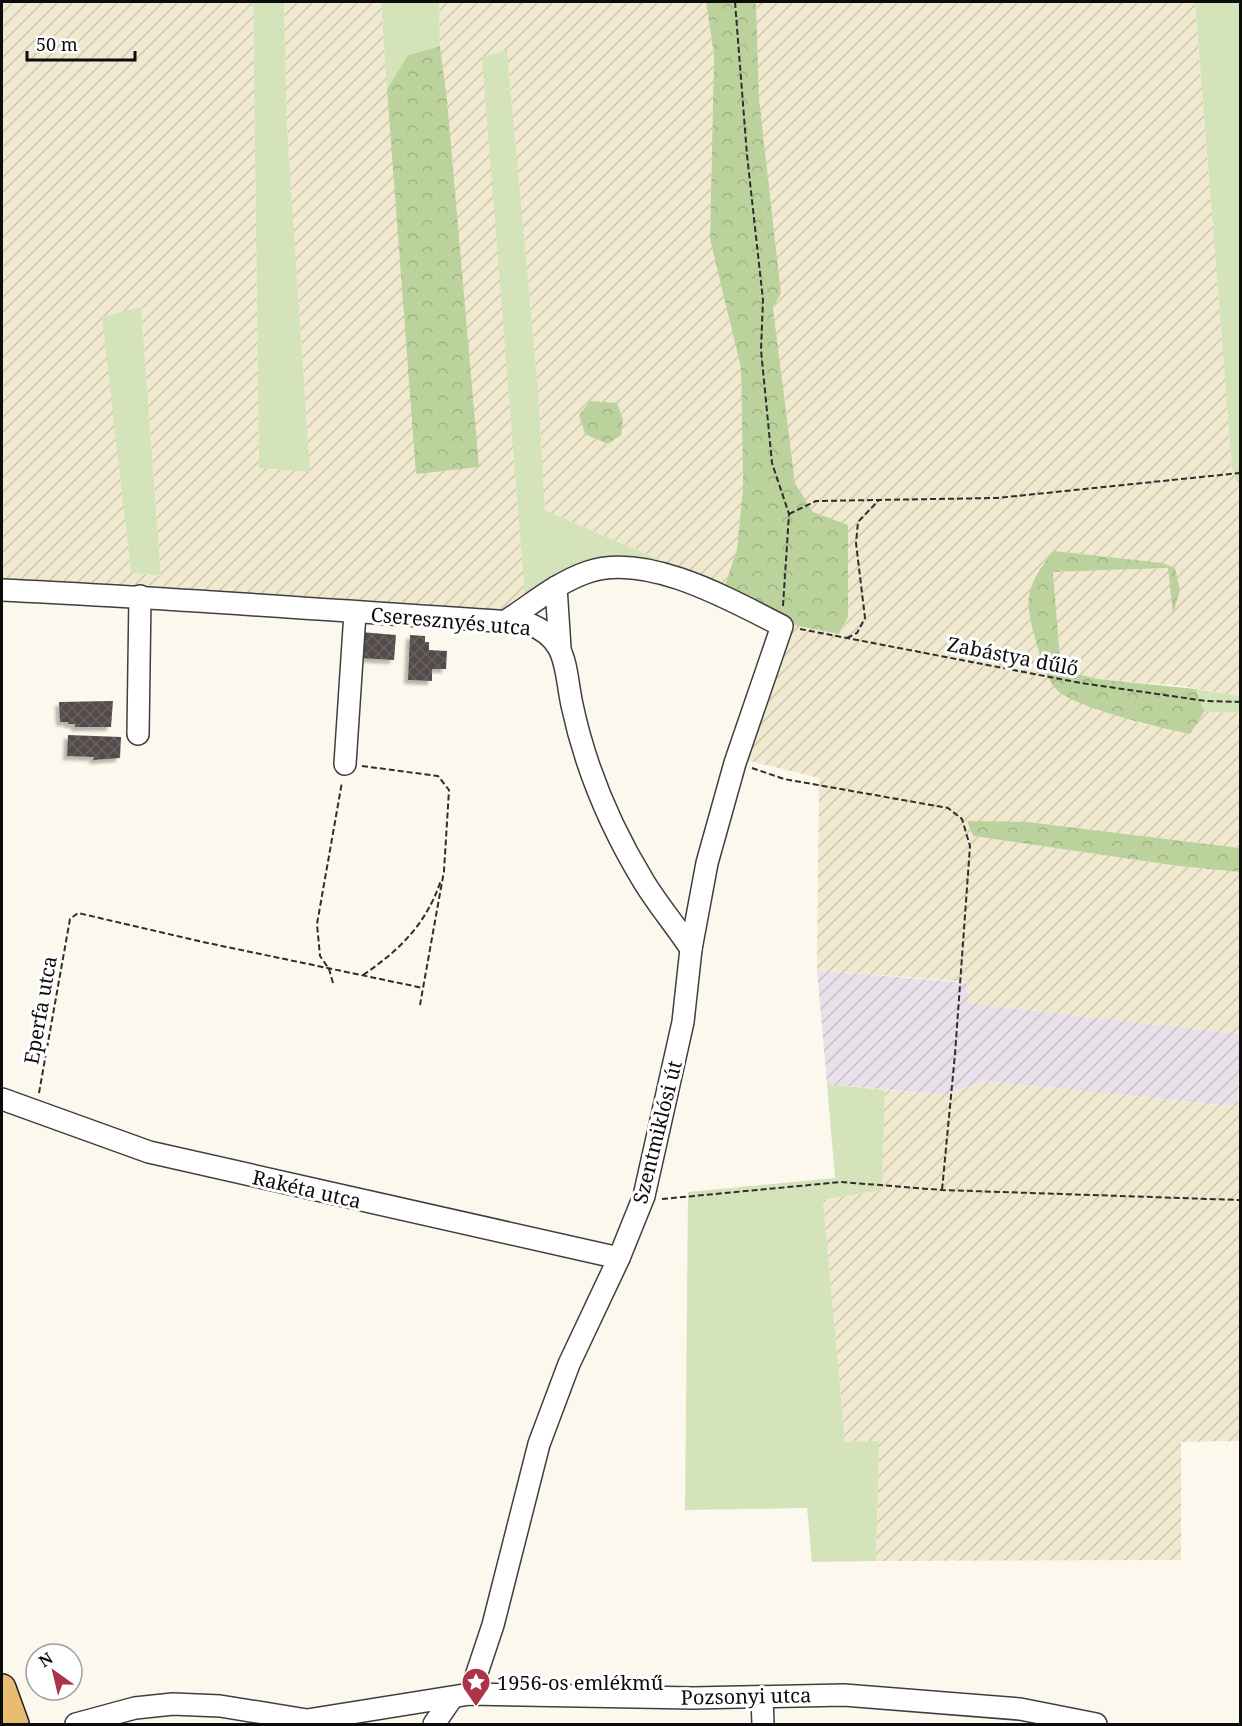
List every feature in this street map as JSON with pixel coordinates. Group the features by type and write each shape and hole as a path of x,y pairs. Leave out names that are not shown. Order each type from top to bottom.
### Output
{"main road":[{"path":"2,1689 15,1725"}],"street":[{"path":"506,621 570,579 599,569 618,567 653,572 689,581 714,591 782,626"},
{"path":"556,587 560,648"},
{"name":"Cseresznyés utca","path":"2,590 140,596 355,613 506,621 527,623 544,629 560,648 567,669 572,705 595,782 645,884 691,949"},
{"path":"138,734 140,596"},
{"path":"345,764 355,613"},
{"name":"Szentmiklósi út","path":"434,1725 461,1696 493,1625 539,1444 570,1364 619,1258 644,1196 682,1022 691,949 707,863 735,763 782,626"},
{"name":"Rakéta utca","path":"2,1099 149,1152 619,1258"},
{"name":"Pozsonyi utca","path":"76,1725 135,1708 173,1704 220,1706 312,1722 461,1696 844,1695 1020,1709 1096,1725"},
{"path":"762,1697 763,1725"}],"path":[{"path":"735,2 747,155 763,300 761,350 772,463 789,514 782,626"},
{"path":"789,514 816,501 997,498 1240,473"},
{"path":"847,639 857,633 865,618 859,582 858,522 879,500"},
{"name":"Zabástya dűlő","path":"782,626 1081,683 1206,701 1240,702"},
{"path":"735,763 784,779 948,808 962,819 970,846 955,1054 942,1190"},
{"path":"333,983 329,969 320,956 317,924 345,764 429,774 443,779 449,790 444,871 420,1005"},
{"path":"362,975 402,945 421,924 436,896 444,871"},
{"name":"Eperfa utca","path":"36,1112 70,919 74,914 87,914 329,969"},
{"path":"329,969 423,988"},
{"path":"644,1196 656,1199 841,1182 942,1190 1240,1200"}],"shaded area":[{"path":"2,2 253,2 259,468 310,471 287,127 284,2 381,2 399,239 478,467 447,99 440,46 439,2 706,2 714,55 710,239 741,368 743,487 737,549 724,588 545,510 538,388 507,51 483,57 525,599 502,616 165,587 2,581","holes":["141,307 161,576 131,573 103,317"]},
{"path":"756,2 1195,2 1232,468 1240,490 1240,696 1181,686 1098,679 1061,670 1053,572 1169,568 1173,612 1174,568 1054,551 1042,662 1056,690 1143,724 1189,734 1204,712 1240,713 1240,848 1028,822 973,836 1178,866 1240,872 1240,1034 967,1003 967,982 817,970 819,778 741,759 788,624 839,634 848,617 848,526 813,512 795,483 773,308 781,293 759,98"},
{"path":"817,970 967,983 967,1003 1240,1034 1238,1107 986,1081 943,1095 827,1084"},
{"path":"986,1081 1238,1107 1240,1082 1240,1441 1181,1442 1181,1560 876,1561 879,1441 845,1443 823,1200 882,1190 885,1090 943,1095"}],"green space":[{"path":"253,2 284,2 287,127 310,472 259,468"},
{"path":"381,2 439,2 440,46 408,55 387,89"},
{"path":"706,2 756,2 759,98 781,293 773,308 795,483 813,512 848,525 848,617 839,634 788,624 724,588 737,549 743,487 741,368 710,239 714,55"},
{"path":"1195,2 1240,2 1240,490 1232,468"},
{"path":"440,46 447,99 479,467 416,474 387,89 408,55"},
{"path":"507,50 538,388 545,510 660,560 604,559 525,599 482,57"},
{"path":"141,307 161,576 131,573 102,317"},
{"path":"590,401 617,403 623,420 621,435 608,444 585,434 579,415"},
{"path":"1054,551 1162,563 1175,568 1180,590 1173,614 1168,568 1053,572 1061,670 1098,679 1196,689 1204,712 1190,734 1099,710 1065,696 1053,686 1039,652 1031,622 1029,599 1035,577"},
{"path":"1196,689 1240,696 1240,713 1204,712"},
{"path":"967,821 1028,822 1240,848 1240,872 1178,866 973,836"},
{"path":"827,1084 885,1090 882,1190 823,1200 845,1442 879,1441 876,1561 812,1562 807,1508 685,1510 688,1192 835,1178"}],"building":[{"path":"361,632 396,635 394,660 359,658"},
{"path":"410,635 425,636 425,642 429,642 429,650 447,651 446,669 432,669 432,681 408,680"},
{"path":"113,701 111,727 75,727 75,724 60,722 59,702"},
{"path":"68,735 121,737 120,758 93,760 94,757 67,756"}],"place":[{"name":"1956-os emlékmű","path":"476,1708"}]}
